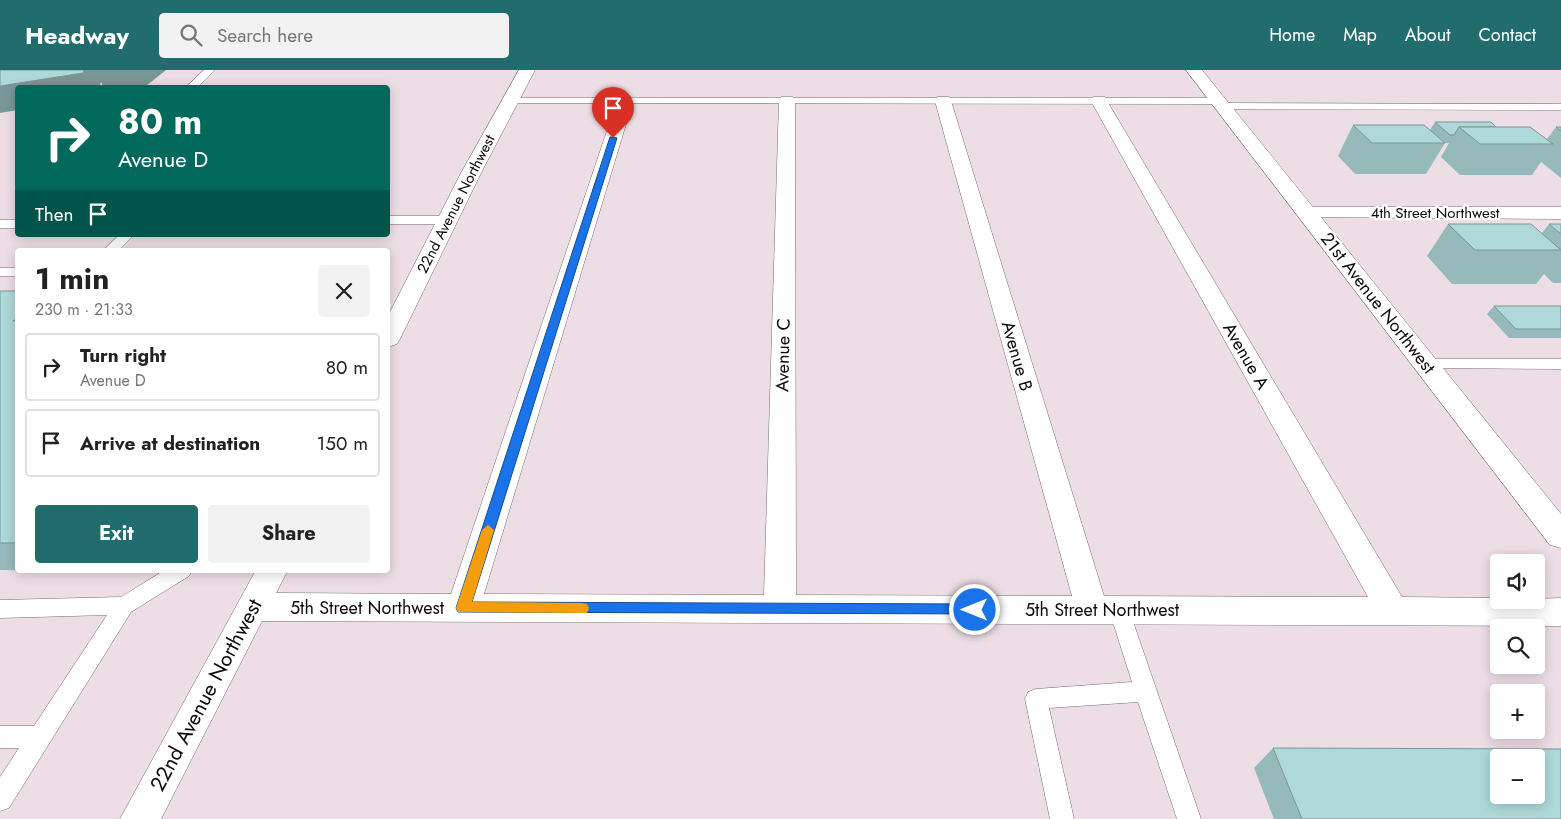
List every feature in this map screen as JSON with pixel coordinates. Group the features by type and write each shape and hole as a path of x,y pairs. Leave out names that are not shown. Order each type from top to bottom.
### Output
{"street":[{"name":"22nd Avenue Northwest","path":"390,334 447,220 527,70"},
{"name":"21st Avenue Northwest","path":"1194,70 1309,213 1561,536"},
{"path":"463,608 625,101"},
{"name":"Avenue C","path":"780,609 786,101"},
{"name":"Avenue B","path":"943,101 1105,610"},
{"name":"Avenue A","path":"1098,101 1393,611"},
{"name":"4th Street Northwest","path":"1309,213 1561,213"},
{"name":"22nd Avenue Northwest","path":"140,819 270,573"},
{"name":"5th Street Northwest","path":"253,607 1561,612"}],"lane":[{"path":"193,85 210,70"},
{"path":"511,101 1098,101 1561,107"},
{"path":"390,220 447,220"},
{"path":"0,224 15,224"},
{"path":"113,248 125,237"},
{"path":"0,272 15,272"},
{"path":"1426,364 1561,364"},
{"path":"0,799 124,606 177,573"},
{"path":"0,609 124,606"},
{"path":"1105,610 1146,691 1189,819"},
{"path":"1062,819 1036,699 1146,691"},
{"path":"0,737 40,737"}],"building":[{"path":"0,70 84,70 83,73 0,86"},
{"path":"1435,122 1491,122 1496,127 1459,127 1454,135 1450,135"},
{"path":"1353,125 1424,125 1445,143 1372,143"},
{"path":"1459,127 1530,127 1553,144 1480,144"},
{"path":"1448,224 1531,224 1561,250 1475,250"},
{"path":"1549,224 1561,224 1561,234"},
{"path":"0,291 15,291 15,319 13,321 15,321 15,543 0,543"},
{"path":"1494,306 1561,306 1561,329 1516,329"},
{"path":"1273,748 1561,749 1561,819 1302,819"}],"slow traffic":[{"path":"488,530 463,608 582,608"}],"route":[{"path":"613,138 463,608 975,610"}]}
